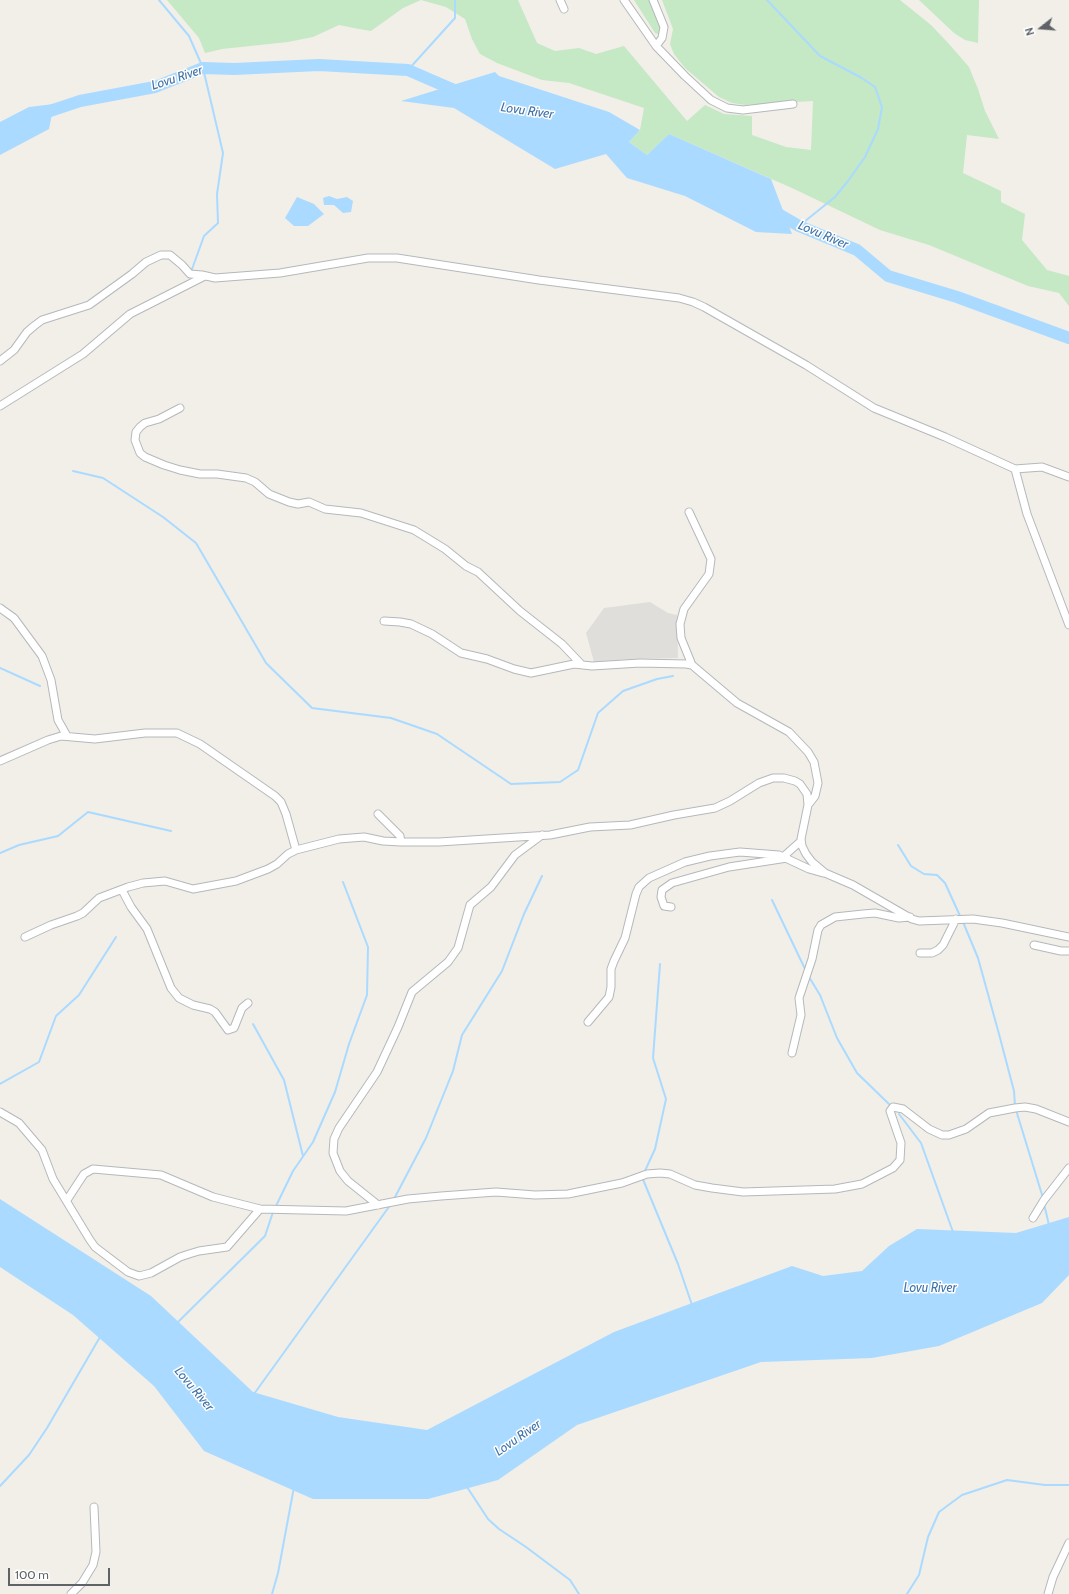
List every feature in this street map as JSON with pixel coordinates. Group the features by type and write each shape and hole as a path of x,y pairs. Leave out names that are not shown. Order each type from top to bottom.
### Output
{"street":[{"path":"560,0 564,9"},
{"path":"624,0 656,46 697,89 711,100 727,108 743,110 793,104"},
{"path":"653,0 664,27 662,38 656,46"},
{"path":"0,361 14,350 27,332 42,320 89,305 154,257 162,254 170,255 190,274 215,278 280,273 368,258 397,258 539,280 679,298 704,307 751,333 806,365 874,408 946,437 1015,469 1042,467 1069,477"},
{"path":"0,406 83,354 130,314 206,276"},
{"path":"180,408 159,419 145,423 136,432 136,440 140,453 145,457 180,470 200,474 217,474 246,478 255,482 268,494 289,502 298,504 309,502 325,509 361,513 414,530 445,550 466,566 478,572 520,611 562,644 581,664"},
{"path":"1015,469 1027,514 1069,625"},
{"path":"689,512 711,559 709,574 684,609 680,624 681,638 692,665 737,703 788,732 808,752 814,762 818,783 815,796 808,805"},
{"path":"0,608 14,618 42,656 51,680 58,720 67,736"},
{"path":"384,621 411,624 432,634 461,653 487,659 522,671 538,672 581,664 592,666 640,663 692,665"},
{"path":"0,761 55,737 67,736 95,738 145,733 178,733 200,744 275,796 286,814 296,850"},
{"path":"25,937 51,925 77,916 88,909 99,898 122,890 153,881 165,881 193,889 236,881 268,869 296,850 339,839 354,837 401,842 439,842 542,835 590,827 630,825 674,815 709,810 725,804 760,783 773,778 790,778 800,784 807,794 808,805 801,841 806,854 825,873"},
{"path":"378,814 400,836 401,842"},
{"path":"378,1205 348,1181 340,1171 333,1153 334,1138 377,1072 398,1027 412,992 444,965 458,948 470,905 491,887 515,855 542,835"},
{"path":"671,907 667,907 663,904 661,894 665,887 672,883 729,867 785,857 801,841"},
{"path":"588,1022 609,997 611,987 611,969 625,938 634,898 639,887 643,882 659,872 697,859 740,852 768,853 785,857 809,869 825,873 853,885 919,921 973,919 1002,923 1069,937"},
{"path":"122,890 147,929 171,988 179,998 193,1005 210,1009 215,1012 228,1030 234,1028 242,1008 248,1003"},
{"path":"792,1053 801,1015 799,998 812,959 818,930 821,925 835,917 863,914 875,913 899,918 910,917"},
{"path":"920,953 938,950 943,945 956,919"},
{"path":"1034,945 1061,951 1069,951"},
{"path":"67,1200 84,1174 93,1169 161,1175 214,1197 260,1209 346,1211 441,1196 496,1192 535,1195 575,1193 622,1184 648,1174 660,1173 670,1174 695,1185 743,1192 850,1187 862,1184 893,1168 900,1160 901,1143 890,1111 893,1107 903,1109 929,1129 942,1135 949,1135 966,1129 989,1113 1015,1108 1036,1109 1069,1122"},
{"path":"0,1112 19,1123 42,1150 54,1179 95,1247 128,1272 139,1276 151,1273 189,1254 228,1247 260,1209"},
{"path":"1033,1218 1044,1200 1069,1168"},
{"path":"72,1594 82,1583 93,1565 96,1552 94,1507"},
{"path":"1048,1594 1053,1577 1069,1543"}],"shaded area":[{"path":"650,602 668,613 677,615 678,658 630,659 594,662 586,633 604,608"}],"green space":[{"path":"167,0 421,0 403,8 371,31 339,25 313,37 288,42 222,49 205,53 199,38"},
{"path":"421,0 518,0 537,43 555,51 579,48 596,54 624,46 687,121 705,105 724,114 752,116 752,135 786,147 811,150 813,101 745,105 732,103 719,97 685,68 674,54 670,44 673,29 662,0 900,0 931,25 969,67 985,111 999,139 967,135 963,173 1001,191 1001,202 1025,214 1022,240 1047,270 1069,276 1069,306 1059,293 1028,286 929,245 880,230 792,188 669,134 647,155 629,142 640,130 644,108 569,83 542,80 497,63 480,54 472,39 465,19 446,7"},
{"path":"634,0 651,0 662,24 660,35 655,33"},
{"path":"919,0 979,0 978,43 965,40 954,33"}],"water":[{"path":"495,72 499,76 609,112 640,130 629,142 647,155 669,134 771,179 792,234 756,232 685,196 627,178 606,154 555,169 454,108 401,101"},
{"path":"54,104 49,129 0,155 0,122 29,107"},
{"path":"329,196 337,199 347,197 353,201 351,212 343,213 334,205 324,205 323,198"},
{"path":"297,197 314,204 324,214 308,226 294,226 285,218"},
{"name":"Lovu River","path":"0,1199 151,1296 253,1392 338,1417 427,1430 614,1332 792,1266 823,1276 862,1271 889,1246 917,1229 1016,1233 1069,1217 1069,1275 1042,1303 939,1346 872,1358 761,1362 577,1425 498,1480 428,1499 313,1499 204,1451 154,1386 73,1315 0,1267"}],"waterway":[{"path":"159,0 189,36 203,68 223,153 217,194 218,223 204,236 191,272"},
{"path":"408,70 455,18 455,0"},
{"path":"767,0 820,56 860,77 875,87 882,107 878,129 865,157 835,197 799,226"},
{"name":"Lovu River","path":"38,115 80,101 155,87 203,68 234,69 319,65 408,70 461,93"},
{"name":"Lovu River","path":"773,211 799,226 857,250 888,276 957,297 1069,338"},
{"path":"73,471 103,478 163,517 196,543 266,663 312,708 391,718 437,734 511,784 560,782 578,770 598,713 623,691 657,679 673,676"},
{"path":"0,668 40,686"},
{"path":"0,853 19,845 58,836 88,812 171,831"},
{"path":"898,845 911,866 924,874 937,875 945,883 961,918"},
{"path":"394,1199 426,1138 453,1071 462,1035 502,971 524,914 542,876"},
{"path":"275,1208 293,1171 313,1142 335,1092 349,1044 367,995 368,947 343,882"},
{"path":"772,900 806,971"},
{"path":"963,922 978,958 1014,1091 1015,1106"},
{"path":"0,1084 39,1062 56,1016 79,995 116,937"},
{"path":"644,1173 655,1149 666,1099 653,1058 660,964"},
{"path":"809,977 820,995 837,1038 857,1073 891,1106"},
{"path":"253,1024 284,1080 303,1156"},
{"path":"1016,1110 1043,1198"},
{"path":"899,1114 921,1143 953,1232"},
{"path":"642,1177 678,1264 692,1305"},
{"path":"254,1394 391,1204"},
{"path":"1044,1204 1049,1225"},
{"path":"177,1323 265,1236 273,1212"},
{"path":"0,1486 29,1455 47,1428 100,1337"},
{"path":"907,1594 919,1575 928,1537 939,1512 962,1495 1007,1480 1045,1485 1069,1485"},
{"path":"272,1594 278,1573 294,1487"},
{"path":"467,1487 488,1519 499,1529 570,1580 579,1594"}]}
